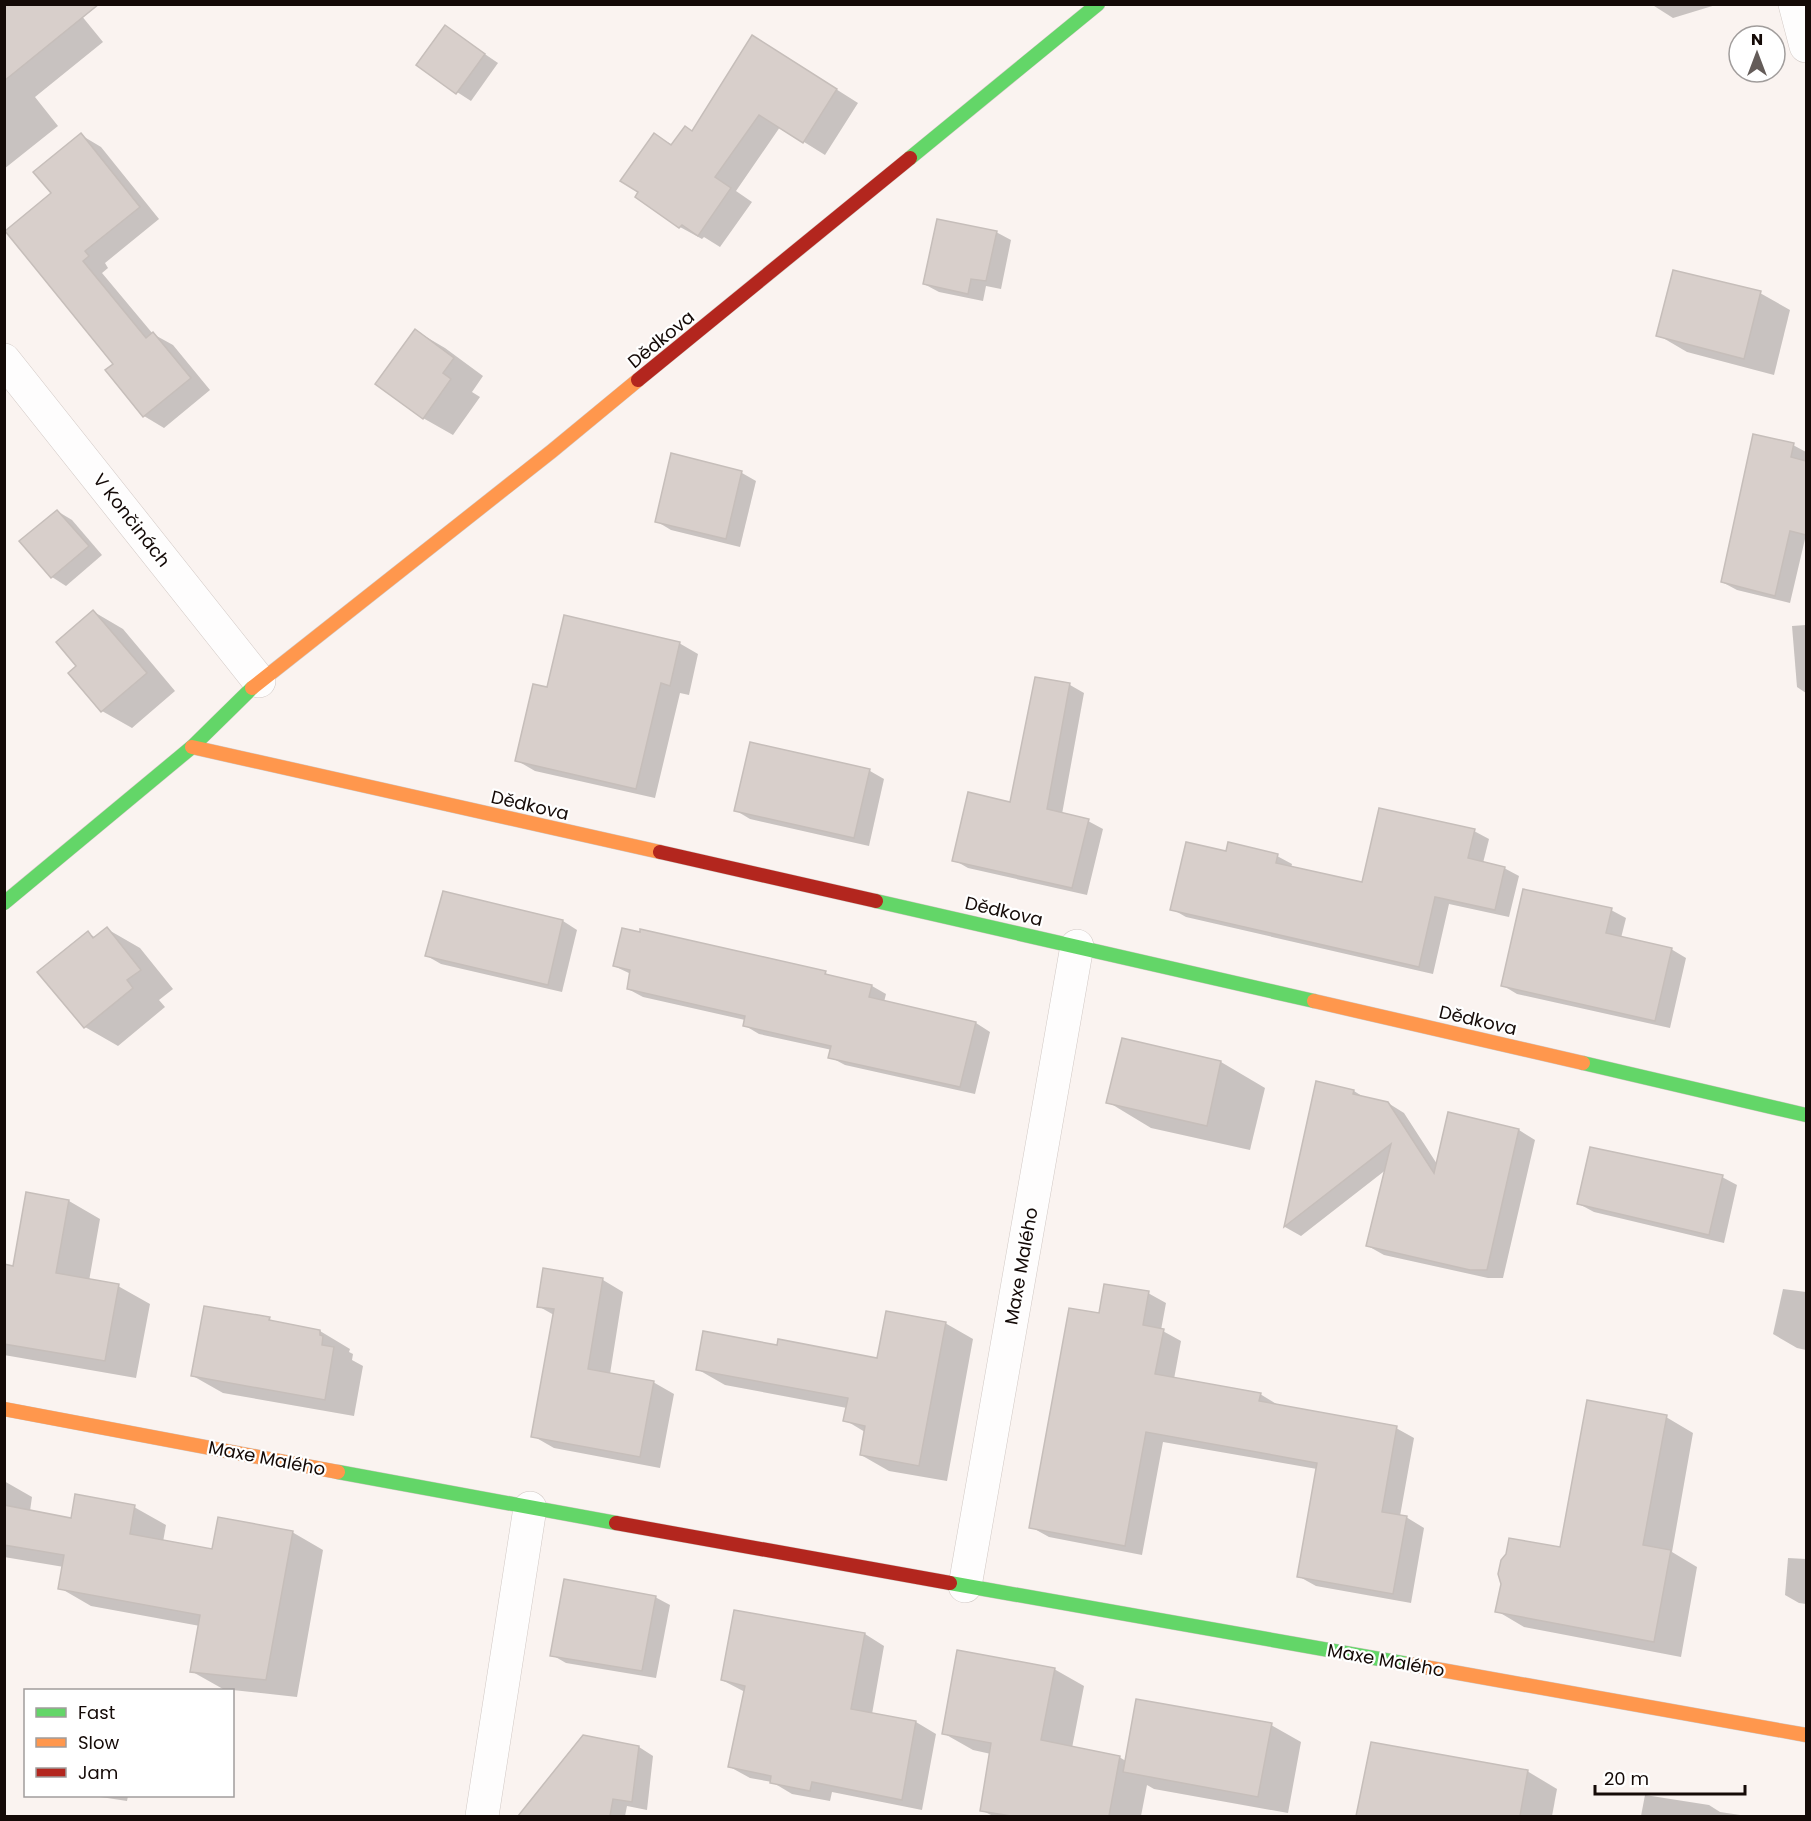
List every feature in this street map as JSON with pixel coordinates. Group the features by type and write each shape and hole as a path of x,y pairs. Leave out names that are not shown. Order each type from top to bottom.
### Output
{"street":[{"name":"Dědkova","path":"4,903 192,747 259,681 552,451 1098,4"},
{"path":"1795,4 1806,46"},
{"name":"V Končinách","path":"4,360 259,681"},
{"name":"Dědkova","path":"192,747 1077,946 1806,1115"},
{"name":"Maxe Malého","path":"965,1586 1077,946"},
{"name":"Maxe Malého","path":"4,1409 530,1508 1806,1735"},
{"path":"482,1816 530,1508"}],"building":[{"path":"4,4 99,4 4,81"},
{"path":"445,25 485,54 456,94 416,65"},
{"path":"752,35 837,89 803,143 759,115 715,177 731,188 698,236 682,225 679,228 635,197 638,192 620,181 654,133 671,145 685,126 692,131"},
{"path":"81,133 140,207 85,251 89,256 83,261 146,338 153,332 191,378 143,417 105,370 113,364 5,231 51,193 33,172"},
{"path":"937,219 997,231 986,281 971,279 968,294 923,284"},
{"path":"1673,270 1761,291 1744,359 1656,336"},
{"path":"415,329 454,358 443,373 451,379 423,419 375,384"},
{"path":"1753,434 1794,443 1791,457 1806,461 1806,535 1790,531 1775,596 1721,582"},
{"path":"671,453 742,471 726,539 655,522"},
{"path":"57,510 89,546 51,578 19,541"},
{"path":"93,610 147,673 101,712 68,673 76,666 56,642"},
{"path":"564,615 680,642 670,686 661,683 636,789 515,761 533,684 547,687"},
{"path":"1035,677 1070,683 1047,809 1089,819 1072,888 952,861 968,792 1010,802"},
{"path":"750,742 870,769 854,838 734,811"},
{"path":"1379,808 1475,829 1468,858 1505,867 1495,910 1435,897 1419,967 1170,910 1186,842 1226,851 1228,842 1278,854 1276,863 1362,882"},
{"path":"1523,889 1612,908 1606,933 1672,948 1655,1021 1501,986"},
{"path":"443,891 563,920 548,985 425,956"},
{"path":"107,927 141,970 127,980 133,988 84,1028 37,972 88,931 93,938"},
{"path":"622,928 640,932 640,929 826,971 825,974 872,985 869,997 976,1022 960,1087 828,1058 831,1046 743,1026 745,1016 627,989 630,970 613,966"},
{"path":"1122,1038 1221,1061 1207,1126 1106,1103"},
{"path":"1316,1081 1354,1090 1353,1094 1388,1102 1434,1173 1448,1112 1519,1129 1487,1270 1470,1270 1366,1246 1391,1144 1284,1227"},
{"path":"1590,1147 1723,1175 1709,1235 1577,1204"},
{"path":"26,1192 69,1200 56,1273 119,1284 105,1361 4,1344 4,1264 13,1266"},
{"path":"543,1268 603,1278 588,1369 654,1381 640,1457 531,1437 554,1309 537,1307"},
{"path":"1104,1284 1149,1291 1143,1325 1164,1329 1155,1374 1261,1393 1259,1401 1397,1426 1382,1512 1407,1516 1393,1594 1297,1577 1317,1463 1146,1432 1125,1546 1029,1528 1069,1308 1099,1313"},
{"path":"204,1306 270,1317 269,1320 320,1330 320,1335 323,1336 322,1345 334,1347 325,1400 191,1376"},
{"path":"886,1311 946,1322 919,1466 860,1455 865,1426 843,1421 848,1398 696,1370 703,1331 777,1345 778,1339 877,1358"},
{"path":"1587,1400 1667,1415 1643,1545 1671,1550 1654,1642 1495,1612 1501,1584 1498,1574 1501,1560 1506,1554 1509,1538 1560,1547"},
{"path":"75,1494 135,1505 130,1534 212,1549 218,1517 293,1531 266,1680 190,1672 200,1615 58,1589 64,1555 4,1545 4,1505 71,1518"},
{"path":"564,1579 656,1596 642,1671 550,1656"},
{"path":"734,1610 865,1633 851,1709 916,1721 902,1800 812,1782 810,1791 770,1783 771,1776 728,1767 745,1686 721,1680"},
{"path":"957,1650 1055,1668 1041,1740 1120,1756 1109,1816 1011,1816 980,1811 991,1743 942,1734"},
{"path":"1136,1699 1272,1723 1258,1797 1123,1772"},
{"path":"583,1735 639,1746 632,1802 613,1799 610,1816 518,1816"},
{"path":"1371,1742 1528,1770 1520,1816 1356,1816"}],"traffic: fast":[{"path":"910,158 1098,4"},
{"path":"4,903 192,747 252,688"},
{"path":"876,901 1314,1001"},
{"path":"1583,1063 1806,1115"},
{"path":"338,1472 616,1523"},
{"path":"950,1583 1408,1664"}],"traffic: slow":[{"path":"252,688 552,451 638,380"},
{"path":"192,747 660,852"},
{"path":"1314,1001 1583,1063"},
{"path":"4,1409 338,1472"},
{"path":"1408,1664 1806,1735"}],"traffic: jam":[{"path":"638,380 910,158"},
{"path":"660,852 876,901"},
{"path":"616,1523 950,1583"}]}
